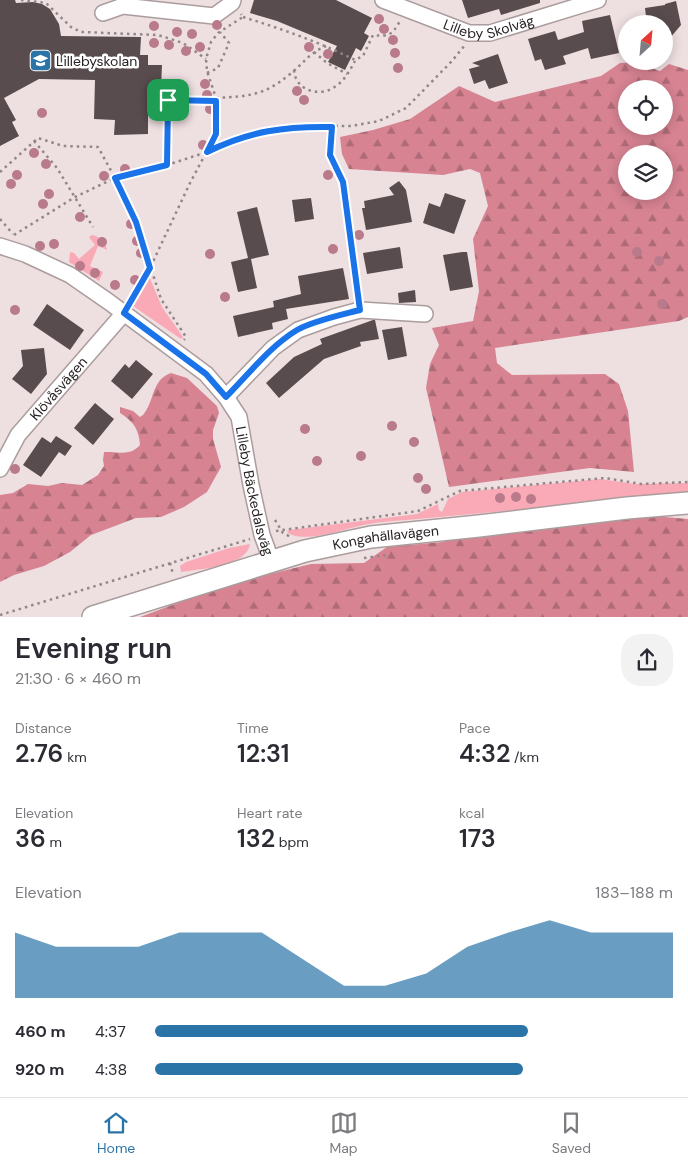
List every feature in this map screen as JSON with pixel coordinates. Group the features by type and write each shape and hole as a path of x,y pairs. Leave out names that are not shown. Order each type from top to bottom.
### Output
{"street":[{"name":"Lilleby Skolväg","path":"383,0 413,7 469,33 490,33 598,0"},
{"path":"102,13 123,6 214,16 232,2"},
{"name":"Lilleby Bäckedalsväg","path":"0,246 26,254 70,275 206,374 226,397 239,417 262,535 272,562"},
{"path":"226,397 273,348 298,330 360,310 425,314"},
{"name":"Klövåsvägen","path":"0,469 18,435 124,313"},
{"name":"Kongahällavägen","path":"93,617 331,544 371,537 688,502"}],"path":[{"path":"21,0 46,3 71,27 81,32 158,35 183,43 206,59"},
{"path":"232,2 243,17 284,29 355,60"},
{"path":"294,70 294,77 297,83 306,89 319,92 335,88 347,74 355,60 362,56 373,35 384,37 393,33 413,7"},
{"path":"124,313 150,268 190,183 216,134 216,100 207,73 206,59 211,42 219,32 243,17"},
{"path":"207,73 218,68 229,43 219,32"},
{"path":"0,219 14,235 75,197 115,178 167,165 207,152 229,141 258,132 298,126 351,126 379,120 406,108 452,61 475,33"},
{"path":"167,165 168,100 216,100 263,92 294,70 314,52 326,46"},
{"path":"314,52 327,63 347,74"},
{"path":"332,127 330,155 343,182 360,310"},
{"path":"0,172 38,138 63,146 98,147 136,222 161,300 186,337 176,352"},
{"path":"34,141 57,168 93,227"},
{"path":"170,563 173,575"}],"shaded area":[{"path":"92,235 102,240 107,250 98,246 90,266 103,272 99,281 69,262 70,252 74,253 79,259 95,245 89,237"},
{"path":"149,276 162,307 183,337 181,339 133,306"},
{"path":"600,479 635,484 688,483 688,494 386,522 303,537 294,536 287,532 289,530 417,514 438,504 439,510 442,512 448,499 462,492"},
{"path":"250,544 247,552 232,562 221,566 181,572 180,566 186,562 229,548"}],"green space":[{"path":"618,64 618,70 673,70 673,65 688,70 688,317 679,321 495,348 497,363 512,375 605,374 619,384 628,411 634,472 590,468 449,487 426,388 430,364 439,345 432,328 473,321 479,291 473,239 488,206 480,173 470,169 443,175 349,169 342,154 340,137 410,119 459,86 495,102 601,76"},
{"path":"171,373 187,378 217,406 219,413 213,430 213,439 221,467 207,492 184,507 161,517 136,518 91,535 70,552 44,566 14,575 0,582 0,495 13,493 28,484 48,486 62,483 82,485 98,475 104,466 104,452 124,453 136,449 140,445 137,430 132,422 120,413 120,407 133,411 140,417 143,415 160,381"},
{"path":"641,515 688,519 688,617 140,617 228,584 311,564 364,563 387,547 443,542 486,527"}],"building":[{"path":"0,0 42,4 50,9 59,24 61,36 141,37 140,55 148,55 148,65 162,65 160,111 148,110 148,134 114,135 115,120 94,119 95,80 39,79 4,98 16,120 12,122 19,136 0,146"},
{"path":"254,0 336,0 372,18 364,33 369,36 361,51 356,48 345,70 328,62 337,46 277,21 250,13"},
{"path":"462,0 540,0 540,3 501,15 499,9 468,18"},
{"path":"676,1 681,25 673,34 673,15 646,15 645,8"},
{"path":"610,15 618,53 591,59 588,48 563,56 566,64 545,70 541,59 535,61 528,39 555,31 558,40 584,32 582,21"},
{"path":"498,54 508,83 489,89 485,80 474,84 469,69 480,66 472,63"},
{"path":"399,181 406,190 412,222 366,230 362,208 365,208 364,201 394,195 389,188"},
{"path":"445,193 466,200 454,234 423,223 429,203 440,207"},
{"path":"311,198 314,219 295,222 292,200"},
{"path":"257,207 269,255 251,259 257,288 238,292 231,262 248,258 237,212"},
{"path":"400,247 403,268 367,274 363,253"},
{"path":"467,252 473,287 450,291 443,255"},
{"path":"343,268 349,299 286,309 288,319 272,323 273,329 238,337 233,316 274,307 273,301 301,294 298,276"},
{"path":"415,290 416,302 399,303 398,293"},
{"path":"47,304 84,330 70,350 33,325"},
{"path":"375,320 379,339 360,342 361,346 324,359 279,398 266,383 294,357 322,344 320,339"},
{"path":"402,327 407,356 388,360 382,330"},
{"path":"44,348 47,374 31,394 12,379 23,366 21,350"},
{"path":"136,360 153,374 132,399 111,381 125,364 129,368"},
{"path":"95,403 114,419 93,445 74,428"},
{"path":"56,436 72,446 65,456 59,452 41,477 23,465 42,437 51,443"}],"place":[{"name":"Lillebyskolan","path":"40,61"}],"route":[{"path":"168,100 216,101 216,134 207,152 229,141 258,132 298,126 332,127 330,155 343,182 360,310 298,330 273,348 226,397 206,374 124,313 150,268 136,222 115,178 167,165 168,100"}]}
